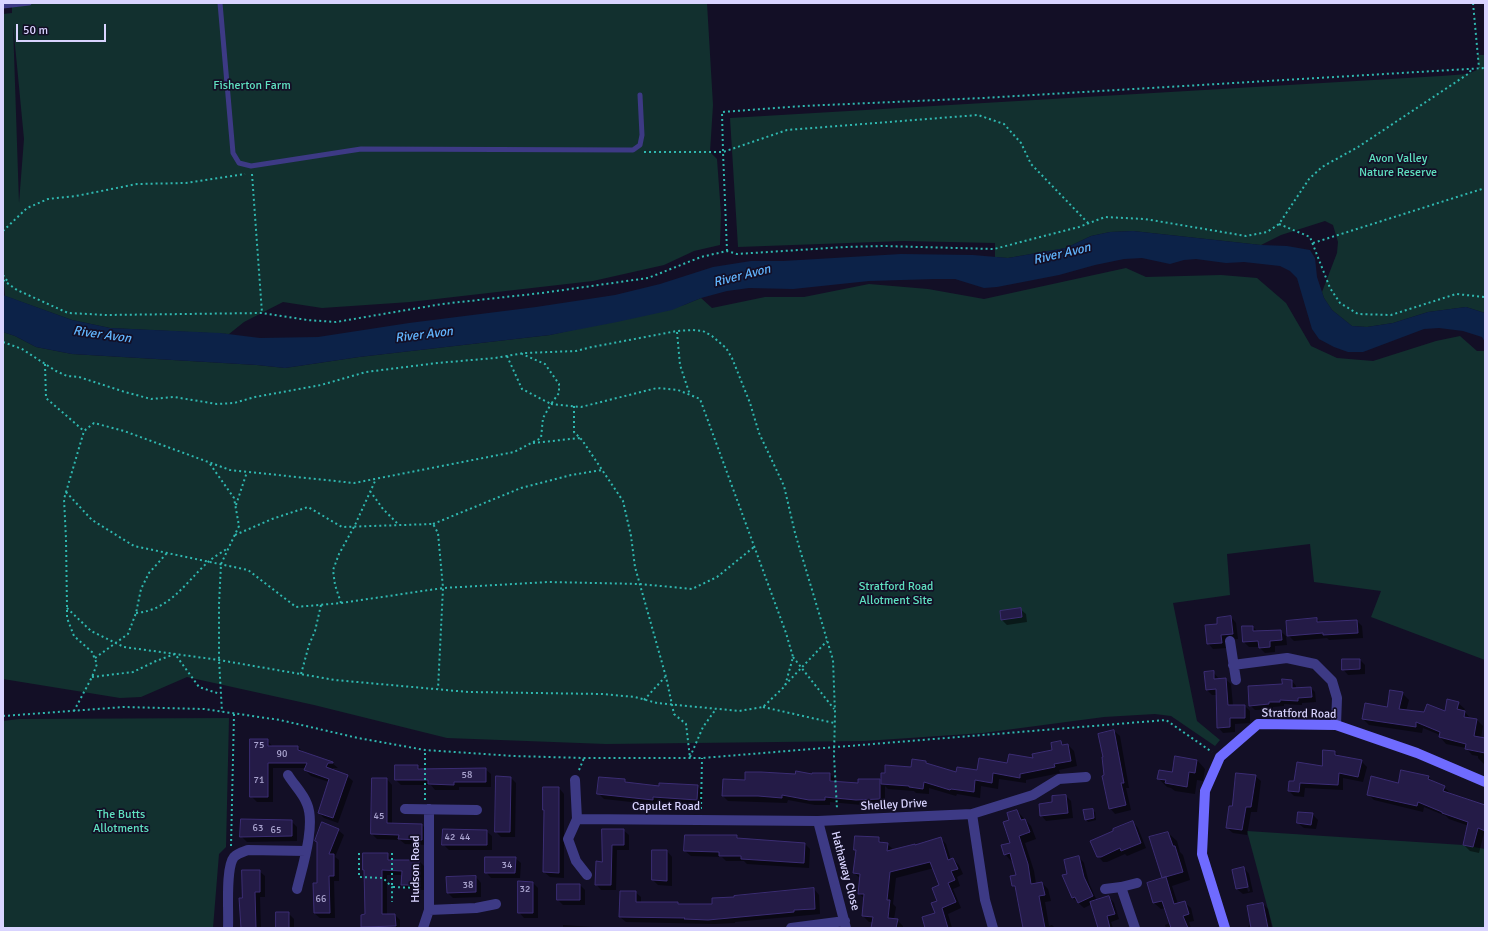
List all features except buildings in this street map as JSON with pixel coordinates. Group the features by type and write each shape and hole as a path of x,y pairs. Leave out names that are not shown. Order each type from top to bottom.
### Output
{"street":[{"path":"1230,641 1236,680"},
{"path":"1233,665 1287,658 1315,664 1332,681 1337,698 1336,725"},
{"name":"Stratford Road","path":"1225,928 1202,854 1205,791 1220,757 1258,724 1336,725 1417,753 1485,782"},
{"path":"288,775 308,806 309,818 306,851 297,890"},
{"name":"Shelley Drive","path":"818,821 972,814 1034,795 1059,779 1086,777"},
{"path":"575,780 577,819 568,839 576,861 587,875"},
{"path":"405,809 477,810"},
{"name":"Hudson Road","path":"423,928 429,910 427,809"},
{"path":"972,814 985,900 993,928"},
{"name":"Capulet Road","path":"577,819 818,821"},
{"name":"Hathaway Close","path":"818,821 845,925"},
{"path":"228,928 228,875 231,863 235,856 248,850 306,851"},
{"path":"1105,889 1137,883"},
{"path":"1121,887 1135,928"},
{"path":"429,910 476,908 496,904"},
{"path":"791,928 845,925"}],"lane":[{"path":"3,6 30,3"},
{"path":"220,3 233,153 239,163 251,166 361,149 633,150 640,145 642,135 640,95"}],"path":[{"path":"1473,3 1479,68"},
{"path":"727,251 722,112 803,106 983,98 1485,68"},
{"path":"3,280 17,290 68,313 107,315 262,313 307,320 336,322 442,304 542,293 648,278 701,257 727,251 737,254 845,246 994,249 1079,227 1105,217 1144,219 1246,236 1267,232 1279,224 1309,179 1322,167 1358,147 1468,74 1472,69"},
{"path":"638,152 723,152 787,130 978,115 1004,124 1021,143 1031,164 1088,223"},
{"path":"3,231 28,208 48,199 76,196 137,184 186,183 252,173 262,313"},
{"path":"1313,243 1485,188"},
{"path":"1279,224 1310,237 1330,288 1340,303 1358,314 1391,314 1456,294 1485,297"},
{"path":"3,275 8,283"},
{"path":"3,342 22,349 67,376 79,377 124,392 150,399 174,397 217,404 228,404 255,397 321,385 366,372 521,354 576,351 592,346 677,332 693,330 703,331 719,341 726,348 732,358 750,403 759,433 784,486 795,533 833,660 837,820"},
{"path":"677,332 680,365 690,395"},
{"path":"74,711 92,677 97,664 92,652 74,636 68,618 64,499 84,431 94,423 116,429 230,470 354,483 514,452 541,438 543,418 559,393 559,384 545,364 521,354"},
{"path":"507,356 522,389 551,404 581,407 657,388 678,390 700,399 786,633 793,657 834,710"},
{"path":"45,364 46,398 84,431"},
{"path":"574,406 574,432 580,438 622,501 631,536 635,567 666,677 674,714 686,724 690,758"},
{"path":"532,443 580,438"},
{"path":"210,463 234,498 239,526 221,564 219,660 222,712"},
{"path":"235,535 272,519 308,507 342,526 433,524 521,488 571,475 602,470"},
{"path":"236,506 247,472"},
{"path":"341,603 334,585 333,570 339,554 355,525 376,479"},
{"path":"370,491 383,509 400,525"},
{"path":"66,492 92,520 134,546 248,570 296,607 341,603 443,588 549,582 640,584 692,589 717,577 754,547"},
{"path":"433,524 438,533 443,588 438,689"},
{"path":"136,613 148,612 175,596 208,561 229,547"},
{"path":"95,658 128,634 136,613 141,589 149,573 167,553"},
{"path":"301,674 309,645 315,631 320,605"},
{"path":"67,608 91,631 124,647 219,660 335,680 468,692 602,694 635,697 657,703 673,705 739,711 763,707 834,723"},
{"path":"763,707 827,641"},
{"path":"92,677 133,672 175,654"},
{"path":"175,654 199,687 220,694"},
{"path":"784,686 793,657"},
{"path":"644,700 666,677"},
{"path":"3,716 124,707 204,709 280,720 358,738 425,750 514,756 584,758 702,758 1166,720 1220,757"},
{"path":"690,758 703,727 716,709"},
{"path":"231,863 234,714"},
{"path":"425,750 427,809"},
{"path":"700,820 702,758"},
{"path":"359,853 359,877 383,878 392,887 429,888"},
{"path":"392,853 392,902"}],"green space":[{"name":"Fisherton Farm","path":"12,3 707,3 713,105 710,152 717,159 721,214 720,245 694,251 664,265 593,281 410,302 322,308 283,302 244,322 229,334 110,328 72,320 5,296 3,268 3,14 12,13","holes":["13,24 24,139 19,203"]},
{"name":"Avon Valley Nature Reserve","path":"1478,55 1485,55 1485,313 1466,307 1428,312 1393,323 1367,327 1352,326 1332,310 1322,292 1337,253 1338,242 1333,225 1325,221 1281,235 1261,245 1133,231 1110,232 1091,236 1066,248 1008,258 995,257 995,243 903,241 738,247 730,118 1468,74 1479,69"},
{"name":"Stratford Road Allotment Site","path":"1126,268 1146,277 1221,275 1257,278 1286,303 1311,346 1337,358 1373,361 1436,341 1460,336 1477,351 1485,351 1485,660 1371,617 1381,591 1314,582 1310,544 1227,554 1230,595 1173,603 1197,721 1220,740 1215,746 1171,716 1155,714 1104,717 983,733 865,741 606,744 447,738 314,705 187,677 141,697 120,698 3,679 3,332 15,336 36,347 72,354 285,368 359,357 550,335 684,305 701,298 712,308 765,297 804,297 869,284 928,289 984,299"},
{"name":"The Butts Allotments","path":"229,718 226,847 219,854 213,928 3,928 3,721 19,719"},
{"path":"1247,831 1463,845 1485,849 1485,928 1273,928"}],"water":[{"name":"River Avon","path":"1133,231 1261,245 1287,246 1310,250 1315,258 1317,277 1324,298 1332,310 1352,326 1367,327 1393,323 1428,312 1466,307 1485,313 1485,342 1482,337 1463,331 1439,328 1424,329 1363,352 1348,352 1319,339 1312,329 1297,278 1290,271 1280,266 1244,262 1226,263 1196,259 1184,260 1170,264 1142,258 1124,259 1059,275 997,287 984,288 955,279 935,279 869,281 793,289 749,288 727,291 701,298 672,310 550,335 359,357 285,368 72,354 36,347 15,336 3,332 3,295 72,320 110,328 220,333 260,338 318,337 615,295 660,284 713,267 751,261 783,261 901,254 973,255 1008,258 1066,248 1091,236 1110,232"}]}
